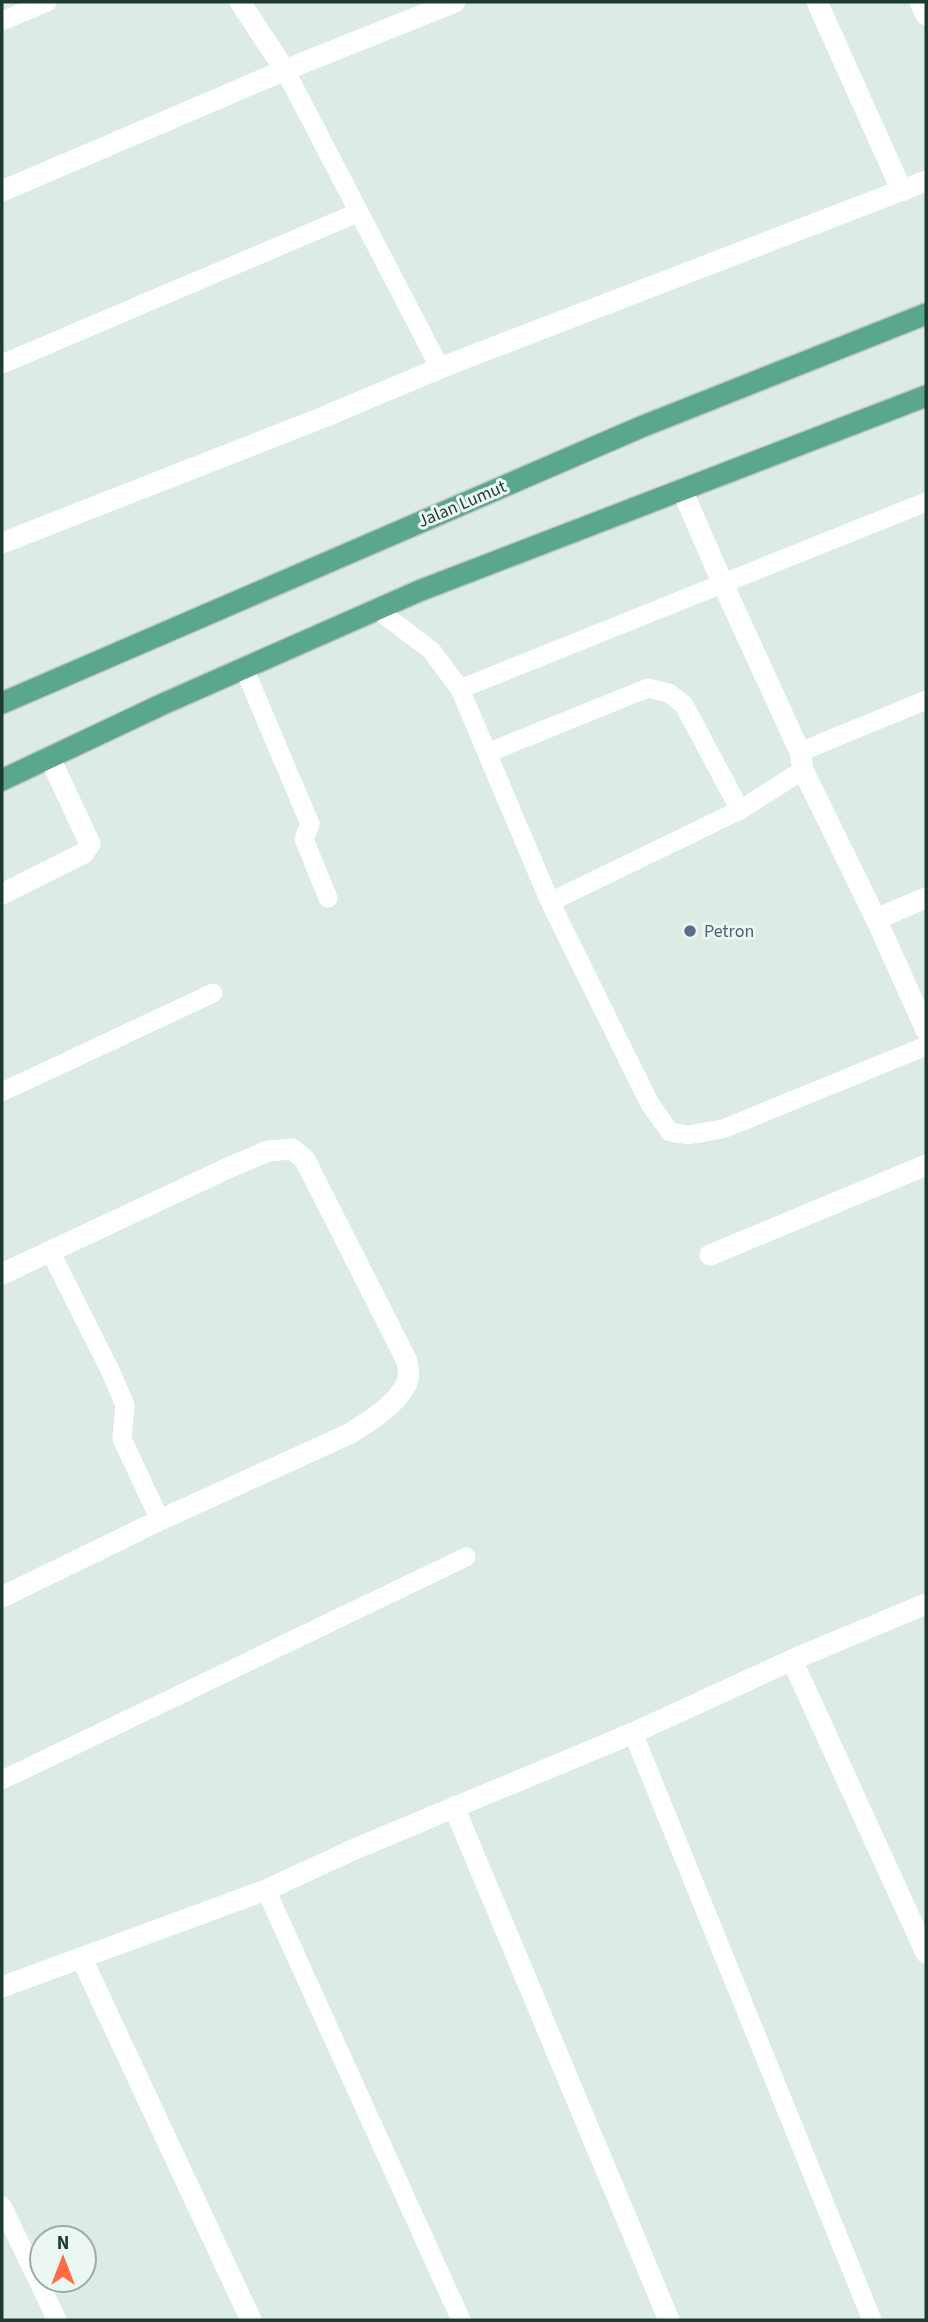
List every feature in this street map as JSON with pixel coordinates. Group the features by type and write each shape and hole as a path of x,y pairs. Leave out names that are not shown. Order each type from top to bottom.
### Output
{"main road":[{"name":"Jalan Lumut","path":"2,703 628,433 926,314"},
{"path":"2,780 376,609 926,396"}],"street":[{"path":"240,2 285,70"},
{"path":"2,191 285,70 455,2"},
{"path":"817,2 902,191"},
{"path":"920,2 926,15"},
{"path":"2,543 324,417 440,368 926,181"},
{"path":"682,490 802,761 926,1030"},
{"path":"2,894 84,853 90,844 50,758"},
{"path":"876,919 926,898"},
{"path":"2,1274 268,1151 292,1149 305,1160 407,1361 409,1375 407,1384 378,1415 341,1438 160,1520 2,1597"},
{"path":"710,1255 926,1165"},
{"path":"2,1987 266,1890 357,1847 633,1733 792,1660 926,1604"},
{"path":"792,1660 926,1952"},
{"path":"454,1807 669,2320"},
{"path":"82,1959 251,2320"}],"lane":[{"path":"2,21 47,2"},
{"path":"285,70 357,213 440,368"},
{"path":"2,365 357,213"},
{"path":"460,689 926,502"},
{"path":"376,609 431,650 460,689 550,902 650,1104 670,1132 688,1135 723,1129 926,1045"},
{"path":"244,668 310,824 304,839 328,898"},
{"path":"487,753 649,688 669,693 684,705 740,810"},
{"path":"550,902 740,810 802,761 926,700"},
{"path":"2,1092 214,993"},
{"path":"50,1251 125,1405 122,1439 160,1520"},
{"path":"2,1780 466,1557"},
{"path":"633,1733 872,2320"},
{"path":"266,1890 461,2320"},
{"path":"2,2206 57,2320"}],"place":[{"name":"Petron","path":"690,931"}]}
